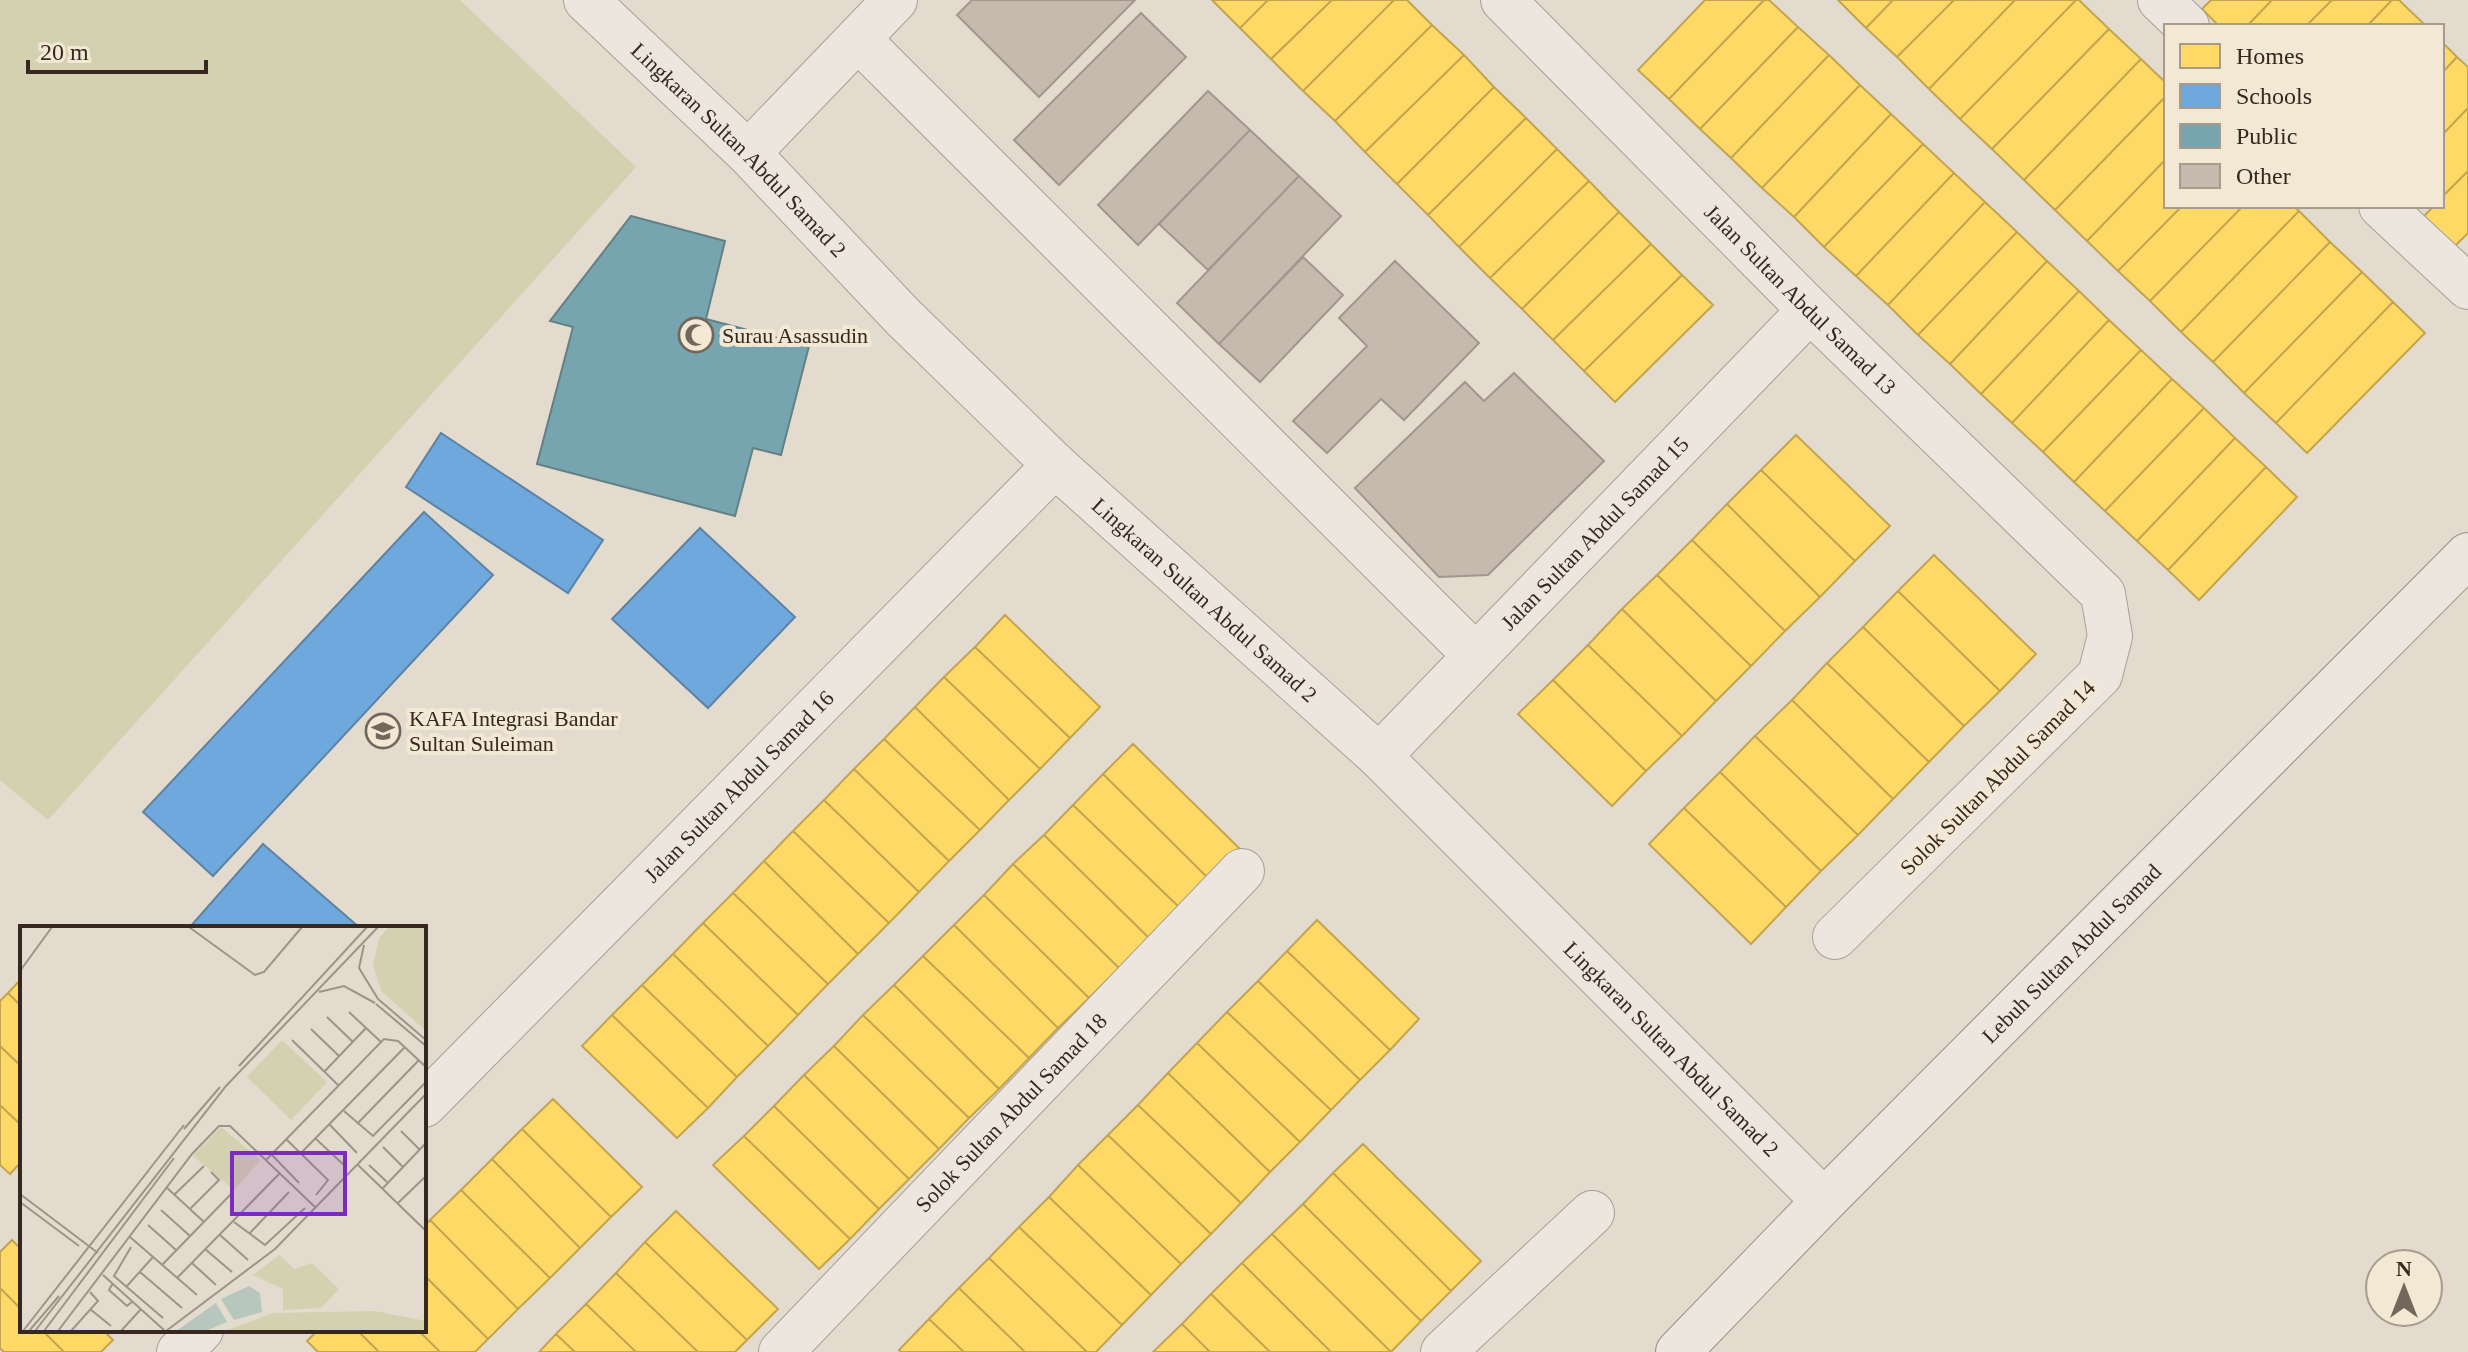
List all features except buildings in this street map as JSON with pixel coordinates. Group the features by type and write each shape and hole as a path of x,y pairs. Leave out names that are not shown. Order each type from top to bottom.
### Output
{"street":[{"name":"Lingkaran Sultan Abdul Samad 2","path":"586,0 748,153 903,317 1055,465 1379,756 1824,1201"},
{"path":"748,153 895,0"},
{"path":"2160,0 2185,24"},
{"name":"Jalan Sultan Abdul Samad 13","path":"1520,6 1810,310 2103,594"},
{"path":"858,39 1475,655"},
{"path":"2383,208 2468,287"},
{"name":"Jalan Sultan Abdul Samad 15","path":"1379,756 1810,310"},
{"name":"Jalan Sultan Abdul Samad 16","path":"426,1103 1055,465"},
{"name":"Lebuh Sultan Abdul Samad","path":"1678,1352 1824,1201 2468,555"},
{"name":"Solok Sultan Abdul Samad 14","path":"1835,937 2100,675 2110,636 2103,594"},
{"name":"Solok Sultan Abdul Samad 18","path":"781,1352 1242,871"},
{"path":"1443,1352 1592,1213"},
{"path":"179,1352 199,1332"}],"shaded area":[{"path":"0,0 460,0 636,167 48,820 0,780"}],"place":[{"name":"Surau Asassudin","path":"696,335"},
{"name":"KAFA Integrasi Bandar Sultan Suleiman","path":"383,731"}]}
